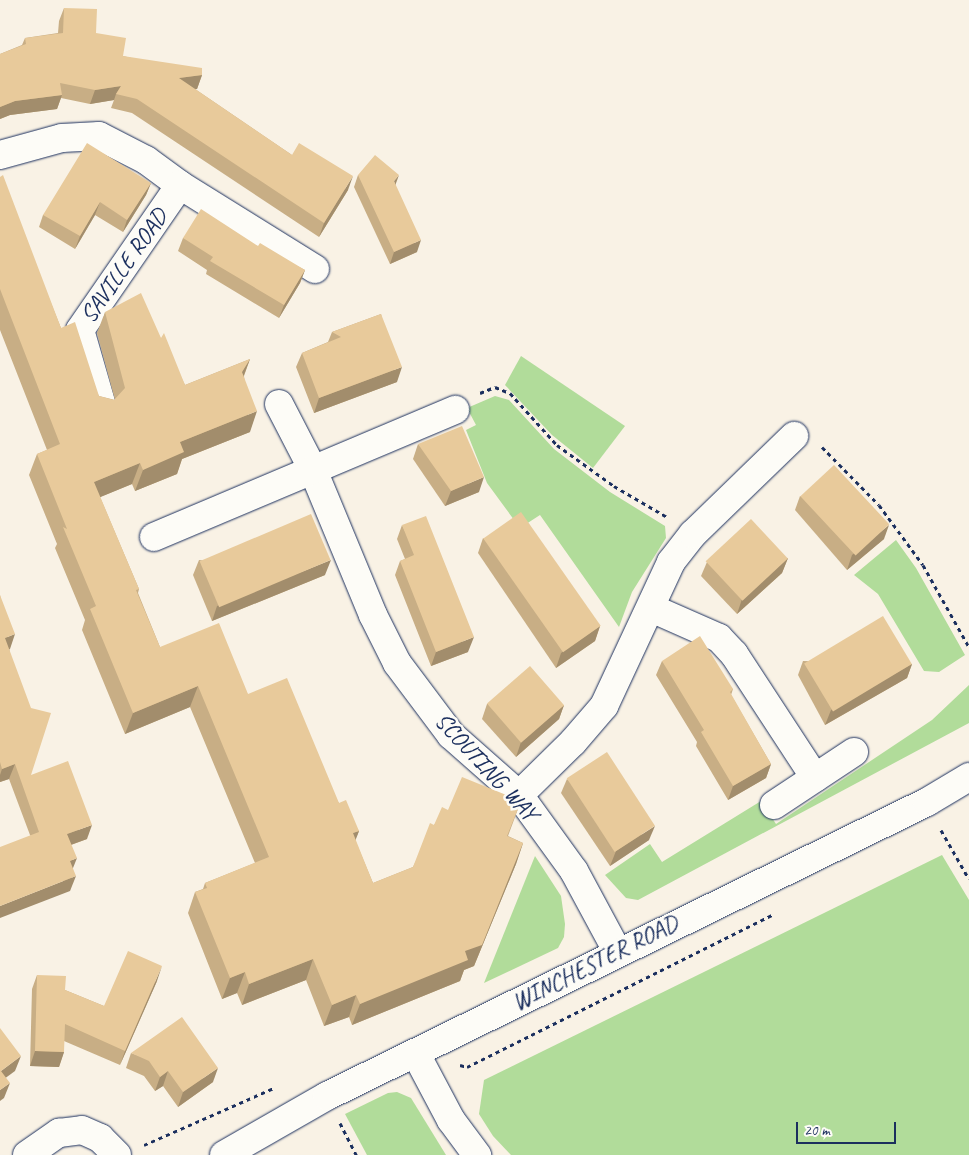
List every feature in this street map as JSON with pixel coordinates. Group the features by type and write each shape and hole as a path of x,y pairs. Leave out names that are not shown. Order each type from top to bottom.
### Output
{"street":[{"name":"SAVILLE ROAD","path":"0,155 62,138 99,136 146,160 180,185 315,269"},
{"name":"SAVILLE ROAD","path":"102,406 80,330 180,185"},
{"name":"SCOUTING WAY","path":"279,404 313,470 372,615 397,663 451,735 519,795 574,871 617,951"},
{"path":"154,537 455,410"},
{"path":"519,795 573,742 604,706 671,562 693,534 794,436"},
{"path":"651,608 719,638 734,654 815,778"},
{"path":"774,805 854,752"},
{"name":"WINCHESTER ROAD","path":"224,1155 327,1096 416,1054 617,951 927,802 969,777"},
{"path":"416,1054 451,1120 478,1155"},
{"path":"27,1155 58,1133 82,1130 100,1138 117,1155"}],"path":[{"path":"455,410 495,387 510,394 557,445 614,486 693,534"},
{"path":"794,436 814,439 878,505 923,565 969,647"},
{"path":"927,802 969,879"}],"green space":[{"path":"521,356 625,426 593,468 552,435 505,385"},
{"path":"495,396 509,400 554,449 610,492 665,526 666,538 632,592 619,627 540,515 520,528 487,483 466,430 476,425 467,408"},
{"path":"896,540 916,568 965,655 939,672 924,671 878,594 854,575"},
{"path":"969,685 969,723 638,900 626,898 605,875 650,844 662,862 761,801 776,824 932,720"},
{"path":"942,855 969,900 969,1155 511,1155 493,1136 479,1114 484,1080"},
{"path":"535,856 561,896 565,924 564,937 558,948 484,983"},
{"path":"397,1092 411,1098 446,1155 367,1155 345,1114 388,1093"}],"building":[{"path":"64,8 97,9 96,33 126,38 123,56 202,68 202,75 179,78 292,155 299,143 353,176 324,223 137,99 116,94 121,86 95,90 60,83 62,95 15,101 0,107 0,54 26,44 25,38 63,33"},
{"path":"87,143 151,183 127,220 100,202 80,236 43,215"},
{"path":"375,155 399,175 394,181 421,240 394,252 358,175"},
{"path":"3,175 61,328 75,322 99,396 114,400 125,388 105,312 141,293 161,338 164,333 185,385 250,359 242,372 257,411 180,442 184,452 143,470 140,463 94,482 139,589 136,590 160,647 219,623 248,694 287,678 339,803 346,800 359,831 353,833 373,883 413,867 430,823 434,825 442,807 448,810 462,777 521,801 507,836 523,843 482,945 465,951 468,960 360,1004 356,995 332,1005 313,959 249,984 245,972 230,978 195,892 207,888 205,883 269,857 198,686 133,713 90,609 96,606 63,527 67,529 37,454 60,444 0,289 0,177"},
{"path":"201,209 258,246 260,243 305,270 284,305 210,261 213,257 183,238"},
{"path":"381,314 402,367 319,398 302,353 341,337 332,332"},
{"path":"462,426 484,477 451,491 418,444"},
{"path":"834,465 889,524 856,556 800,496"},
{"path":"521,512 601,626 563,652 483,538"},
{"path":"311,514 331,560 219,607 200,561"},
{"path":"426,516 474,637 436,652 400,561 414,555 402,525"},
{"path":"751,519 788,558 742,601 706,561"},
{"path":"0,595 15,634 5,638 31,708 51,713 31,775 68,761 92,825 67,834 77,858 70,861 76,876 0,906 0,847 39,832 15,764 2,769 0,762"},
{"path":"883,616 912,664 833,711 804,663"},
{"path":"700,636 733,689 730,692 771,764 733,786 701,732 704,730 662,661"},
{"path":"530,666 564,705 521,743 487,703"},
{"path":"607,752 655,826 615,852 567,778"},
{"path":"128,951 162,966 125,1051 65,1024 64,1052 35,1051 37,975 66,976 65,990 104,1006"},
{"path":"182,1017 218,1068 183,1092 168,1071 160,1077 149,1061 131,1053"},
{"path":"0,1028 21,1056 1,1071 10,1083 0,1090"}]}
